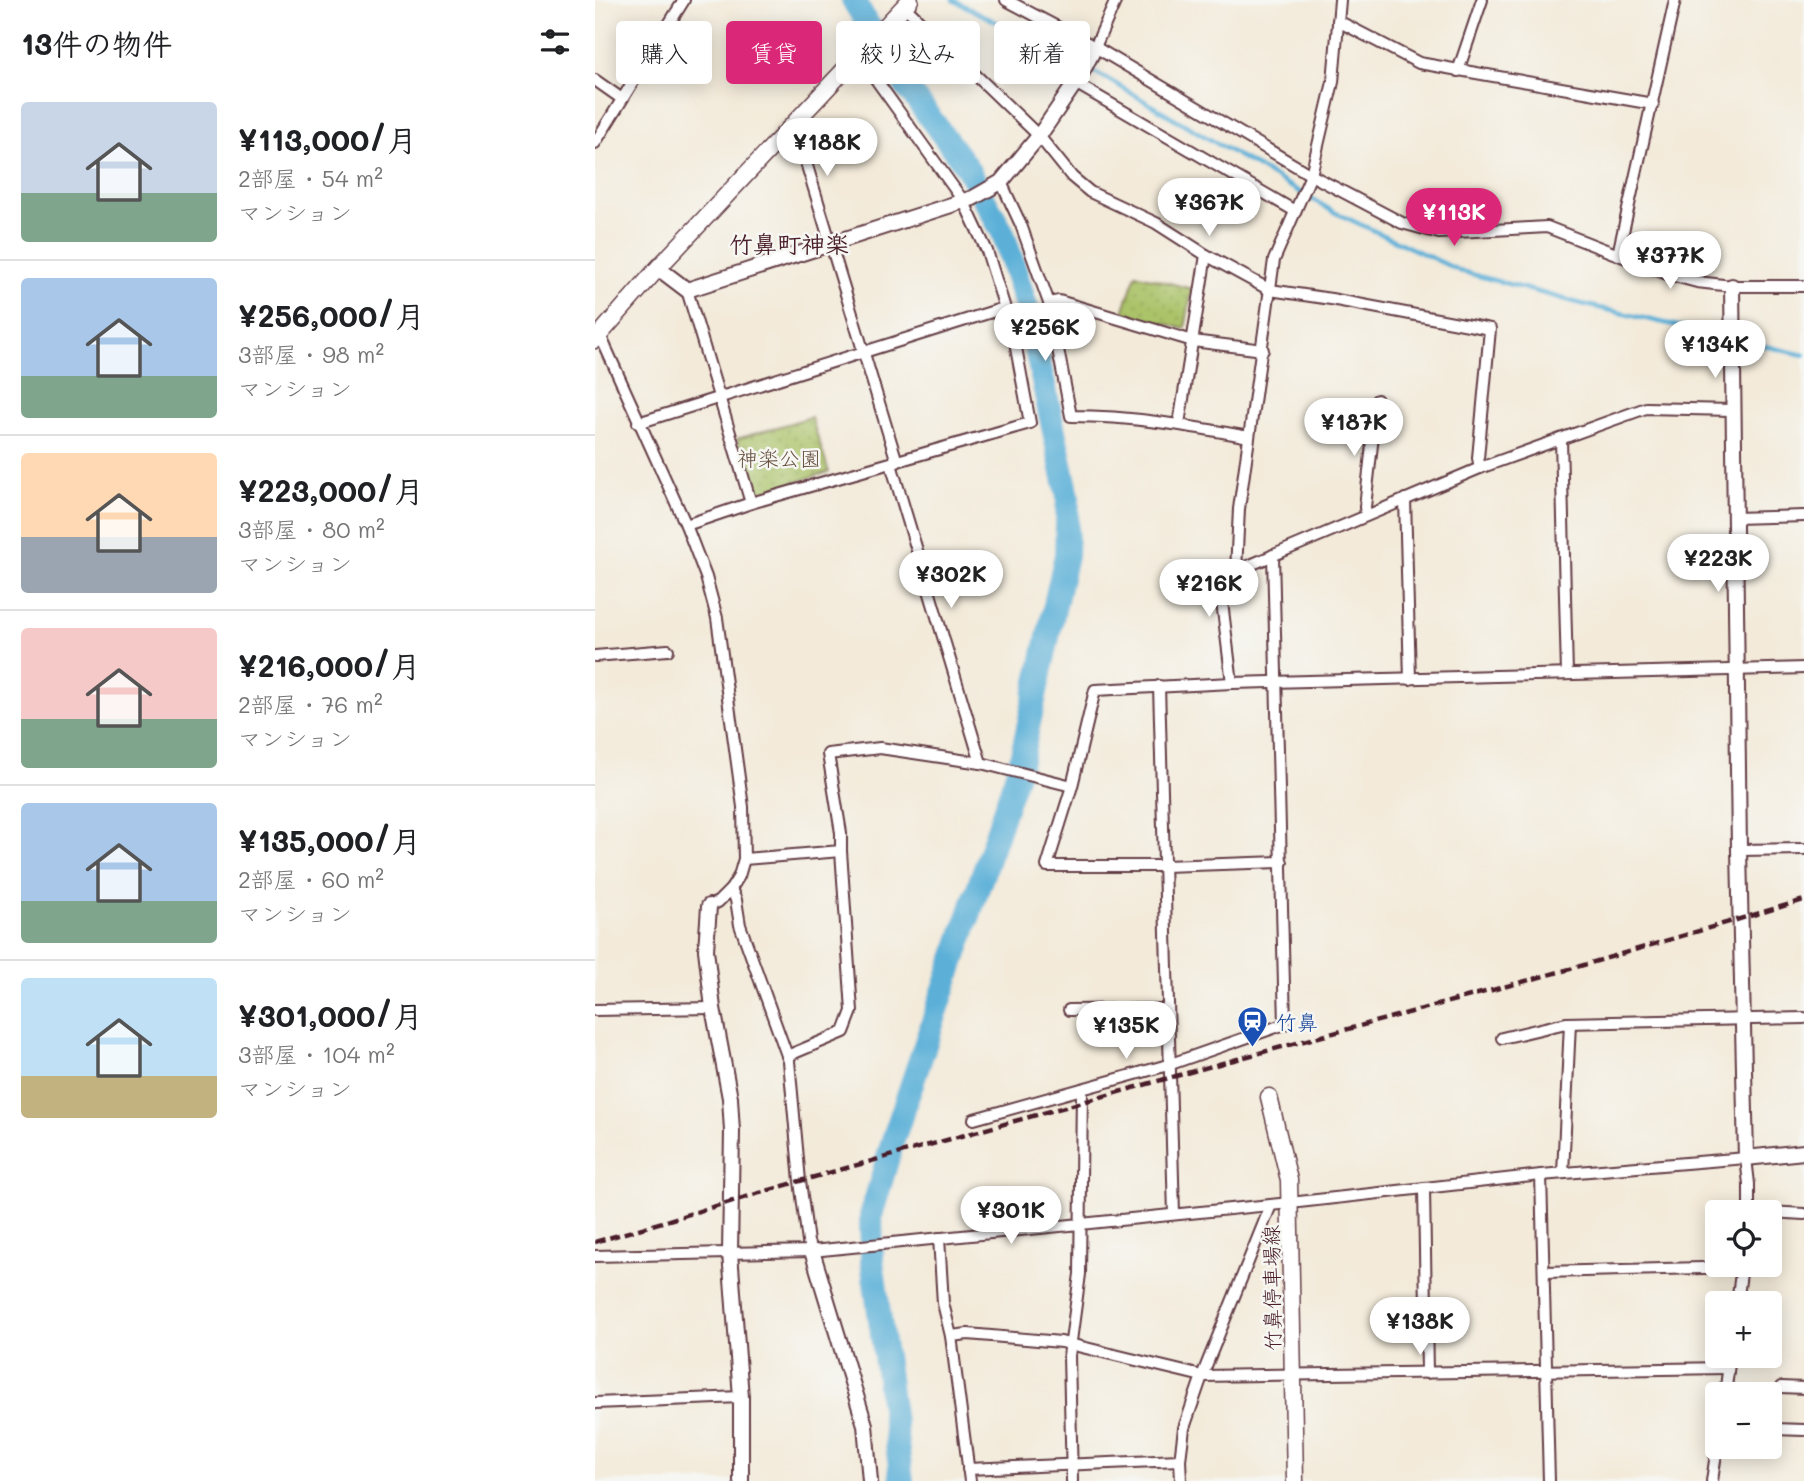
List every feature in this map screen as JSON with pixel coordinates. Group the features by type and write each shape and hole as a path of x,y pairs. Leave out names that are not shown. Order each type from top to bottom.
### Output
{"main road":[{"path":"890,21 908,2"},
{"path":"597,334 836,80"},
{"name":"竹鼻停車場線","path":"1269,1097 1289,1180 1295,1481"}],"street":[{"path":"595,143 684,0"},
{"path":"1006,0 1310,179 1402,223 1439,233 1547,227 1696,282 1732,286 1804,286"},
{"path":"1090,58 1116,0"},
{"path":"1236,571 1239,509 1274,260 1310,179 1333,82 1340,0"},
{"path":"1458,71 1482,0"},
{"path":"1618,254 1675,0"},
{"path":"908,2 1039,136 1072,177 1090,192 1156,223 1206,255 1271,290 1490,329 1478,458 1480,468"},
{"path":"1338,20 1419,63 1653,104"},
{"path":"595,80 622,99"},
{"path":"686,525 751,503 1030,423 1014,337 968,200 885,84"},
{"path":"687,290 968,200 998,184 1039,136 1074,84"},
{"path":"1084,84 1297,208"},
{"path":"788,129 801,146 981,764"},
{"path":"998,184 1021,225 1049,303 1071,416 1179,424 1248,437"},
{"path":"1179,424 1206,255"},
{"path":"658,268 687,290 751,503"},
{"path":"1732,286 1739,850 1749,1200"},
{"path":"1049,303 1059,301 1193,341 1263,350"},
{"path":"638,423 1005,308"},
{"path":"597,334 686,525 706,577 717,618 743,807 744,859 739,876 731,889 718,902 709,906 706,950 732,1120 730,1253 741,1398 741,1481"},
{"path":"1366,516 1364,508 1377,400"},
{"path":"1232,683 1221,594 1226,580 1236,571 1480,468 1647,408 1732,410"},
{"path":"1561,439 1567,674"},
{"path":"1405,499 1410,679"},
{"path":"1734,518 1804,516"},
{"path":"974,1119 1168,1065 1285,1024 1273,555"},
{"path":"595,656 668,650"},
{"path":"1282,862 1047,866 1072,786 1095,690 1232,683 1277,684 1804,668"},
{"path":"1159,686 1174,1214"},
{"path":"787,1056 843,1032 852,1011 841,833 828,754 880,748 981,764 1072,786"},
{"path":"1739,850 1804,849"},
{"path":"744,859 841,851"},
{"path":"731,889 744,936 787,1056 808,1242 865,1424 870,1481"},
{"path":"595,1010 713,1007"},
{"path":"1069,1010 1168,1009"},
{"path":"1502,1038 1570,1023 1804,1018"},
{"path":"1563,1173 1570,1023"},
{"path":"1073,1481 1069,1345 1080,1274 1082,1089"},
{"path":"595,1256 812,1251 1541,1175 1804,1152"},
{"path":"1541,1175 1549,1481"},
{"path":"1425,1188 1427,1373"},
{"path":"1181,1481 1180,1460 1184,1428 1271,1205"},
{"path":"1782,1213 1804,1214"},
{"path":"939,1238 943,1303 951,1336 969,1475 1072,1465 1180,1460"},
{"path":"1544,1272 1705,1267"},
{"path":"951,1336 968,1334 1061,1342 1202,1377 1728,1368 1726,1382"},
{"path":"1782,1387 1804,1388"},
{"path":"595,1404 741,1398"},
{"path":"1782,1429 1804,1430"},
{"path":"1712,1481 1715,1459"}],"green space":[{"path":"1136,274 1192,289 1185,329 1123,312"},
{"name":"神楽公園","path":"811,417 829,472 755,494 737,439"}],"waterway":[{"path":"853,0 904,83 966,166 1003,233 1028,312 1068,496 1066,555 1020,764 893,1140 871,1216 872,1261 902,1481"},
{"path":"953,0 1102,76 1334,212 1460,271 1582,304 1804,355"}],"railway":[{"path":"595,1242 800,1181 1570,969 1804,900"}],"place":[{"name":"竹鼻","path":"1253,1048"}],"district":[{"name":"竹鼻町神楽","path":"789,243"}]}
